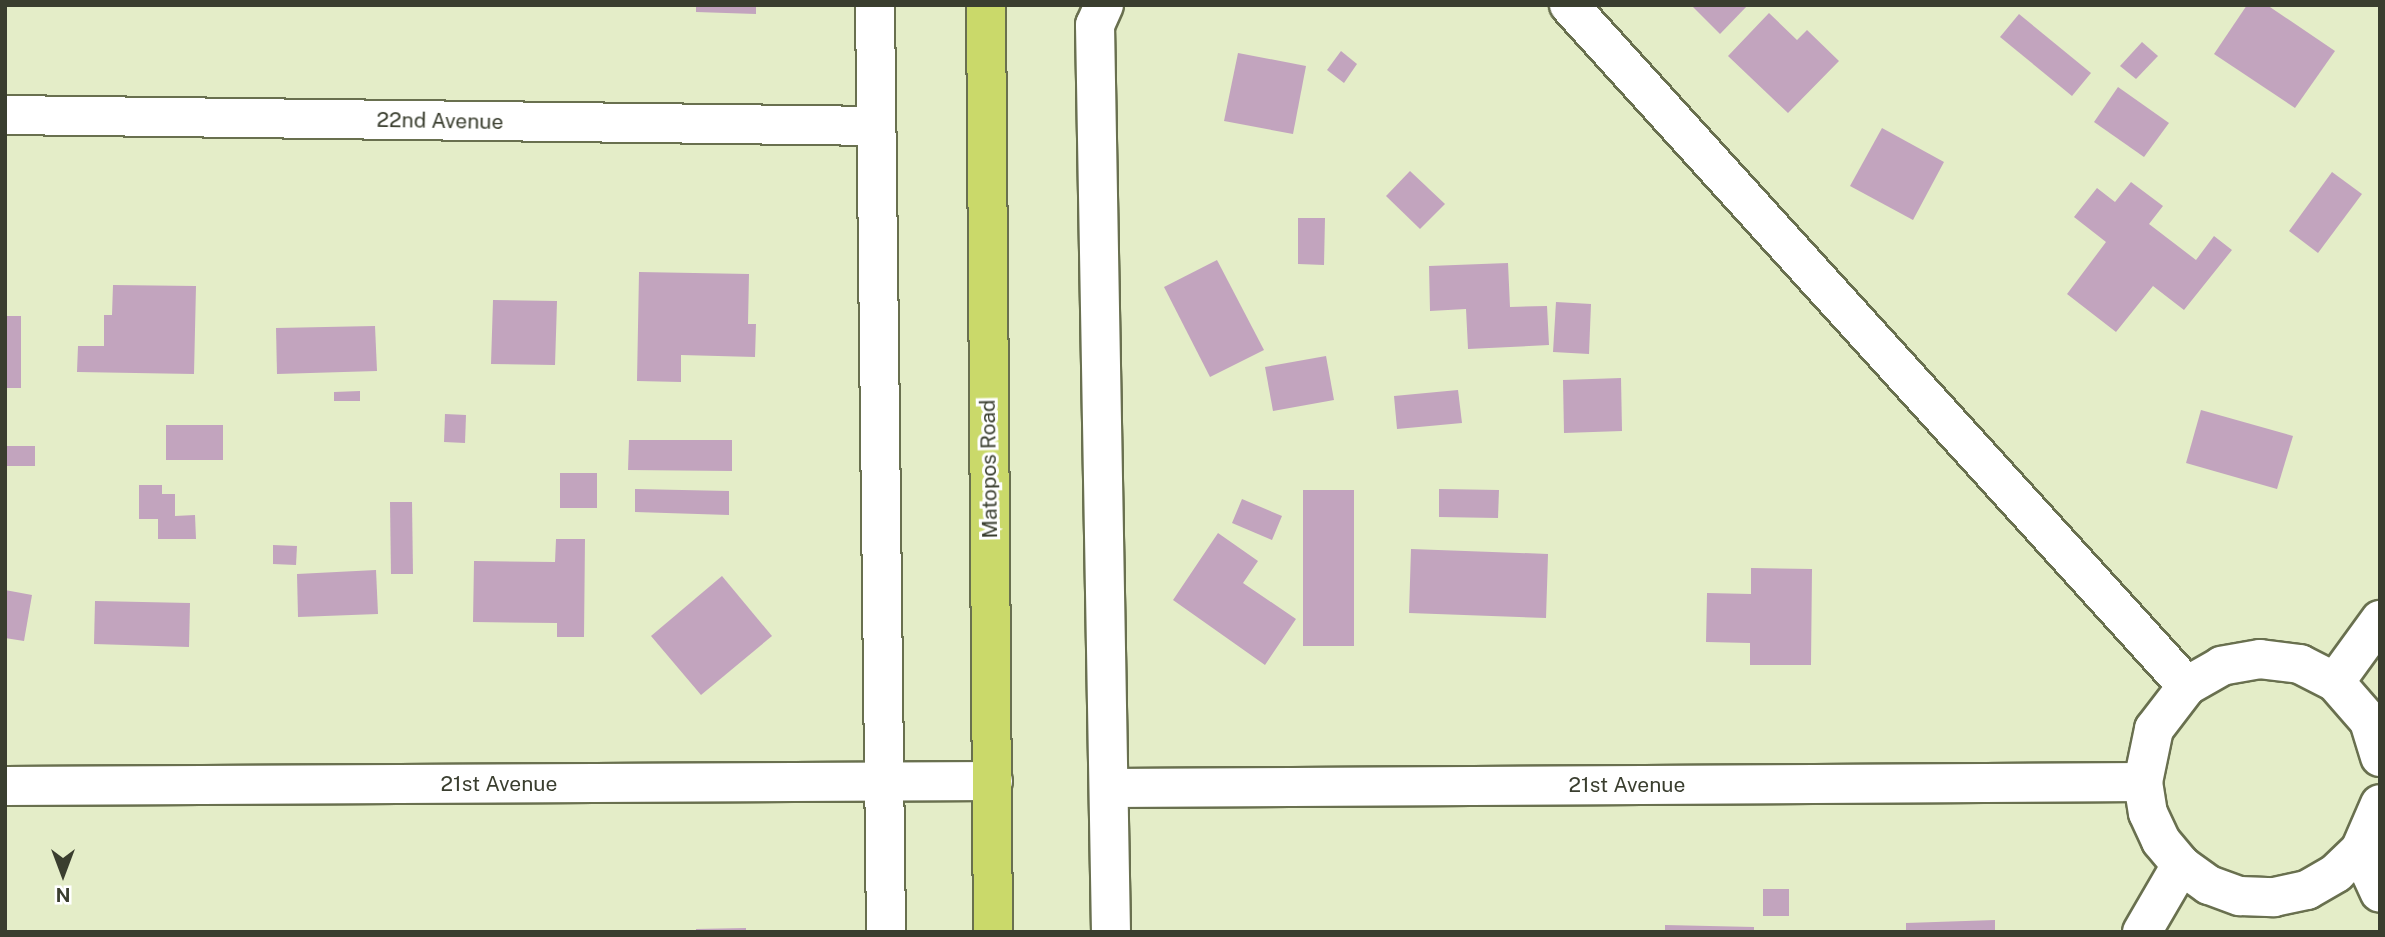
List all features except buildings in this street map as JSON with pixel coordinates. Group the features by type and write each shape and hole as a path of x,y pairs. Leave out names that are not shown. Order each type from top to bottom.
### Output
{"main road":[{"name":"Matopos Road","path":"986,5 992,932"}],"street":[{"path":"875,5 886,932"},
{"path":"1104,5 1095,25 1111,932"},
{"path":"1569,5 2188,686"},
{"name":"22nd Avenue","path":"5,115 875,126"},
{"path":"2334,682 2380,620"},
{"path":"2380,757 2369,721 2334,682 2300,664 2260,659 2222,666 2188,686 2154,729 2143,782 2148,813 2161,841 2181,865 2209,885 2241,896 2274,897 2307,890 2336,873 2360,850 2380,804"},
{"name":"21st Avenue","path":"5,786 993,781"},
{"name":"21st Avenue","path":"1110,788 2143,782"},
{"path":"2360,850 2380,893"},
{"path":"2142,932 2181,865"}]}
